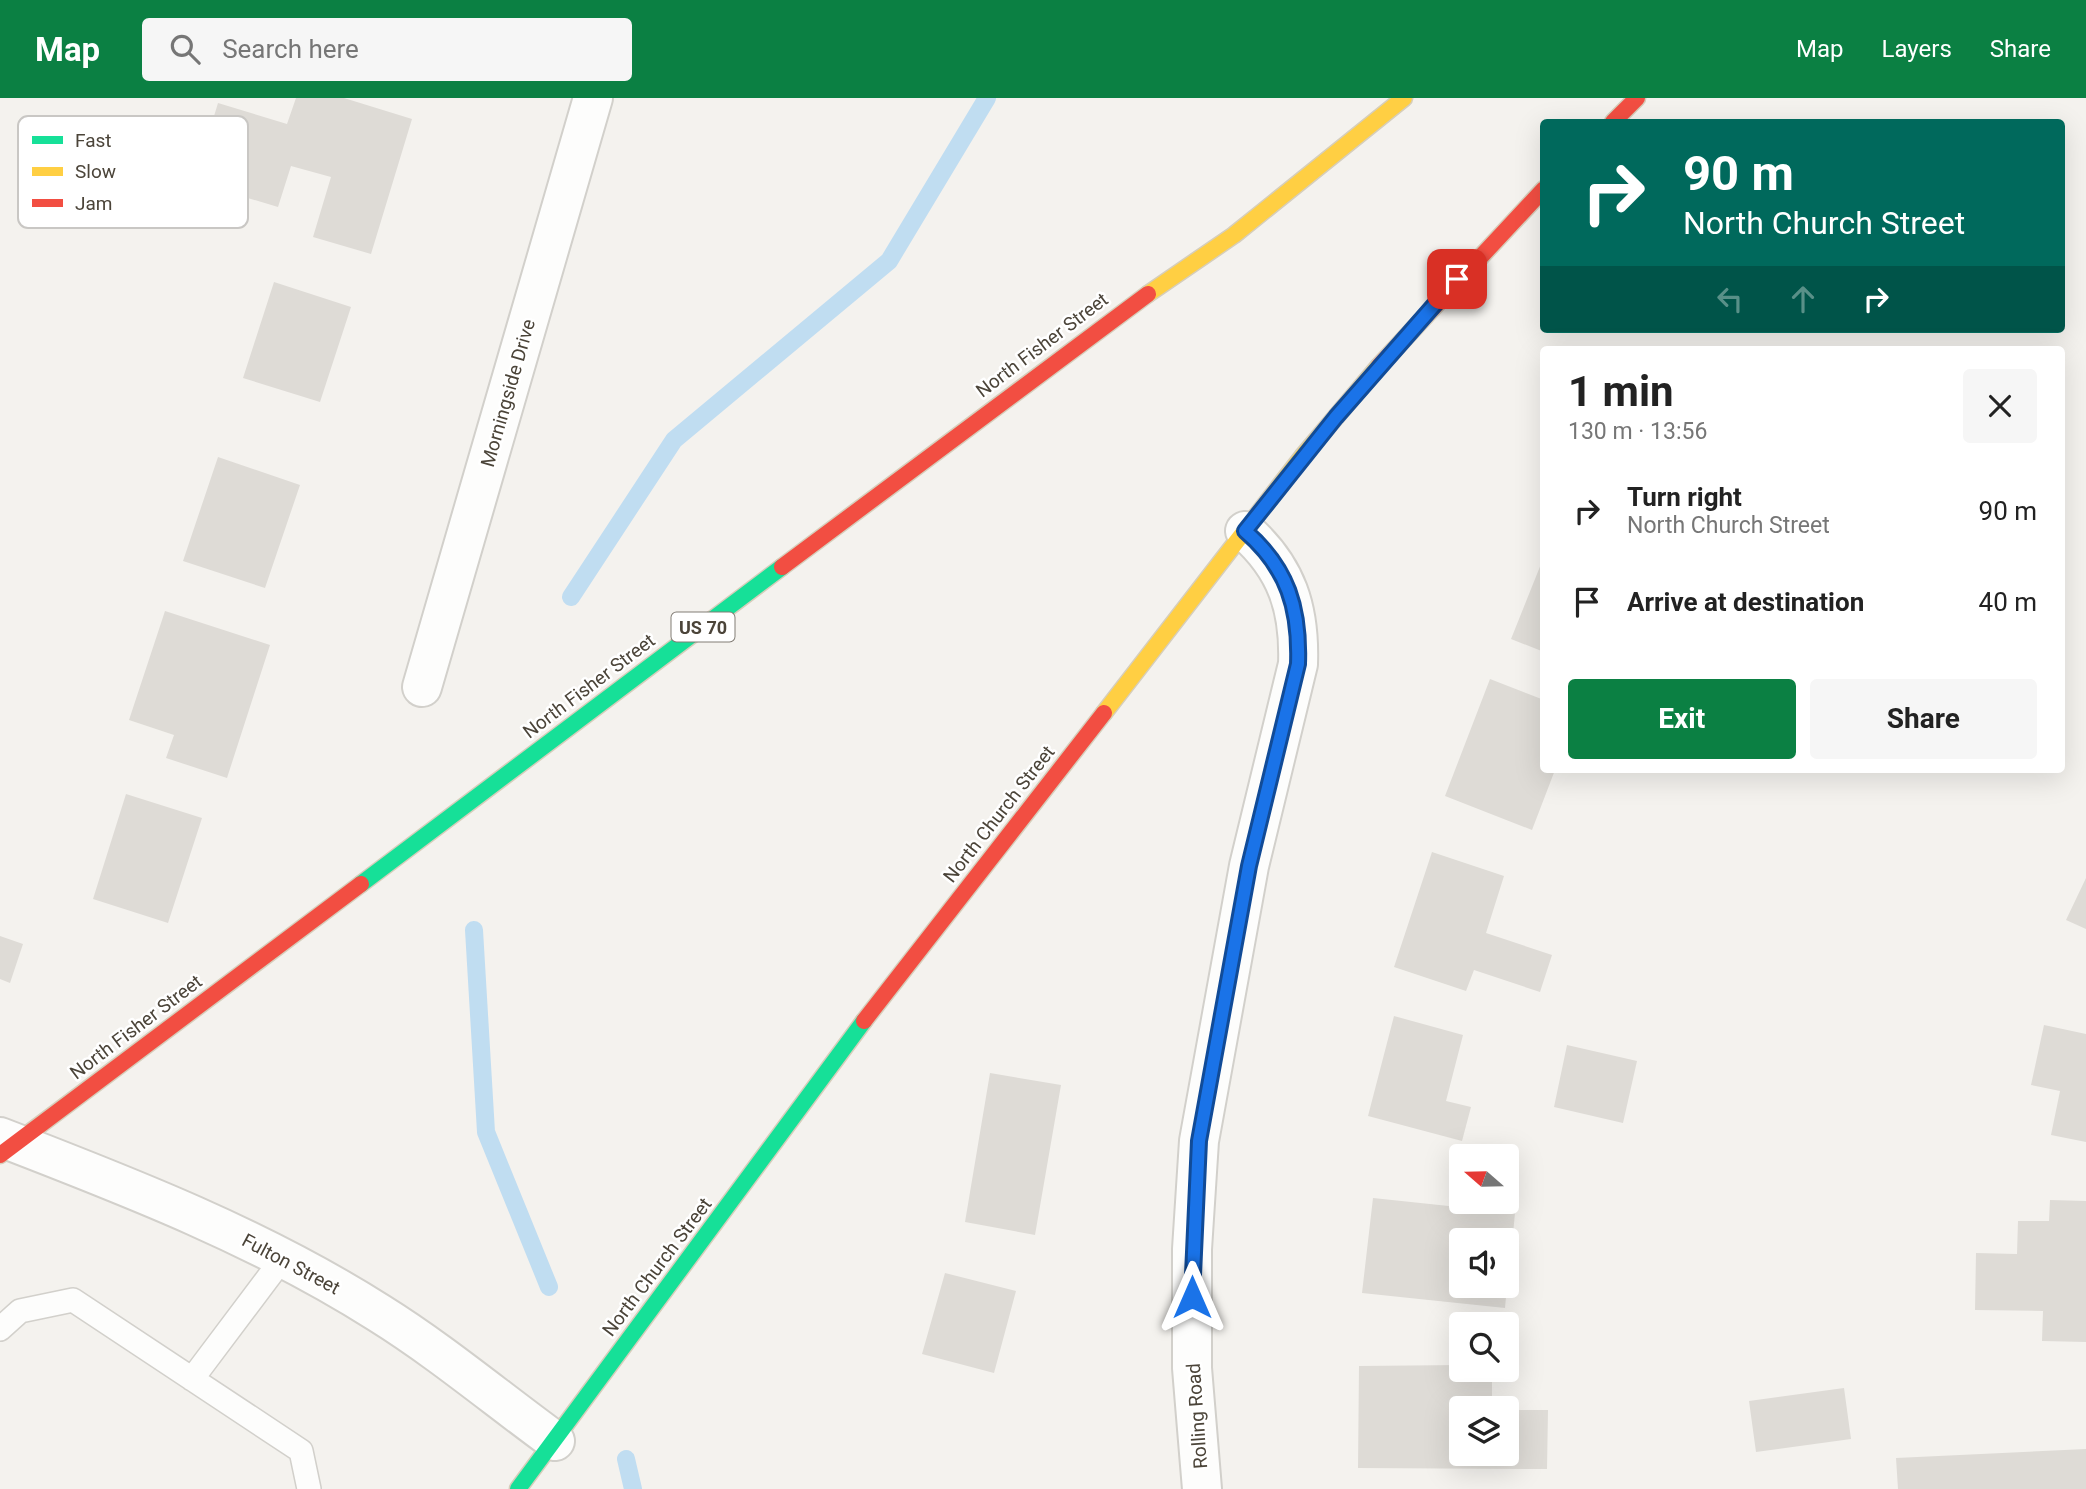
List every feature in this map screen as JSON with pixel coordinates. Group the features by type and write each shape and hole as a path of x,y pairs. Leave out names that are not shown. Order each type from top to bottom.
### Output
{"main road":[{"name":"North Fisher Street","path":"5,1145 1127,308 1234,235 1404,98"},
{"path":"1616,119 1637,98"},
{"name":"North Church Street","path":"518,1489 870,1015 1302,457 1404,337 1540,193"}],"street":[{"name":"Morningside Drive","path":"422,687 593,98"},
{"name":"Rolling Road","path":"1202,1489 1192,1368 1192,1249 1199,1141 1249,866 1298,664 1300,630 1286,581 1258,543 1245,531"},
{"name":"Fulton Street","path":"5,1145 182,1210 283,1258 380,1313 555,1441"}],"lane":[{"path":"192,1379 283,1258"},
{"path":"0,1329 20,1311 73,1300 301,1451 309,1489"}],"building":[{"path":"296,98 344,98 412,119 371,254 313,237 331,177 291,166 278,207 248,198 248,116 214,116 218,103 287,124"},
{"path":"274,282 351,307 320,402 243,378"},
{"path":"218,457 300,485 265,588 183,561"},
{"path":"1540,566 1540,650 1511,639"},
{"path":"165,611 270,645 227,778 166,758 174,735 129,720"},
{"path":"1490,679 1540,698 1540,773 1554,773 1532,830 1445,796"},
{"path":"126,794 202,818 168,923 93,899"},
{"path":"1432,852 1504,876 1486,933 1552,955 1540,992 1474,970 1466,991 1394,967"},
{"path":"2086,878 2086,929 2066,920"},
{"path":"0,936 23,944 10,983 0,979"},
{"path":"1394,1016 1463,1035 1446,1101 1471,1107 1462,1141 1368,1116"},
{"path":"2044,1025 2086,1034 2086,1142 2051,1135 2060,1091 2031,1085"},
{"path":"1567,1045 1637,1061 1623,1123 1554,1107"},
{"path":"990,1073 1061,1085 1035,1235 965,1222"},
{"path":"1373,1198 1449,1206 1449,1214 1515,1214 1514,1228 1449,1228 1449,1298 1506,1298 1505,1308 1362,1293"},
{"path":"2050,1200 2086,1201 2086,1342 2042,1341 2043,1311 1975,1310 1976,1253 2017,1254 2018,1221 2049,1221"},
{"path":"945,1273 1016,1291 994,1373 922,1354"},
{"path":"1449,1365 1449,1382 1492,1382 1492,1396 1449,1396 1449,1466 1519,1466 1519,1410 1548,1410 1547,1469 1358,1468 1359,1366"},
{"path":"1844,1388 1851,1439 1756,1452 1749,1401"},
{"path":"2086,1449 2086,1489 1898,1489 1896,1458"}],"waterway":[{"path":"571,597 674,440 889,261 987,98"},
{"path":"474,930 486,1132 549,1287"},
{"path":"626,1459 633,1489"}],"traffic: fast":[{"path":"361,884 782,567"},
{"path":"518,1489 864,1021"}],"traffic: slow":[{"path":"1148,294 1234,235 1404,98"},
{"path":"1104,713 1302,457 1379,366"}],"traffic: jam":[{"path":"1616,119 1637,98"},
{"path":"1379,366 1540,193"},
{"path":"782,567 1148,294"},
{"path":"864,1021 1104,713"},
{"path":"0,1155 361,884"}],"route":[{"path":"1192,1297 1192,1249 1199,1141 1249,866 1298,664 1300,630 1286,581 1258,543 1245,531 1302,457 1457,279"}]}
